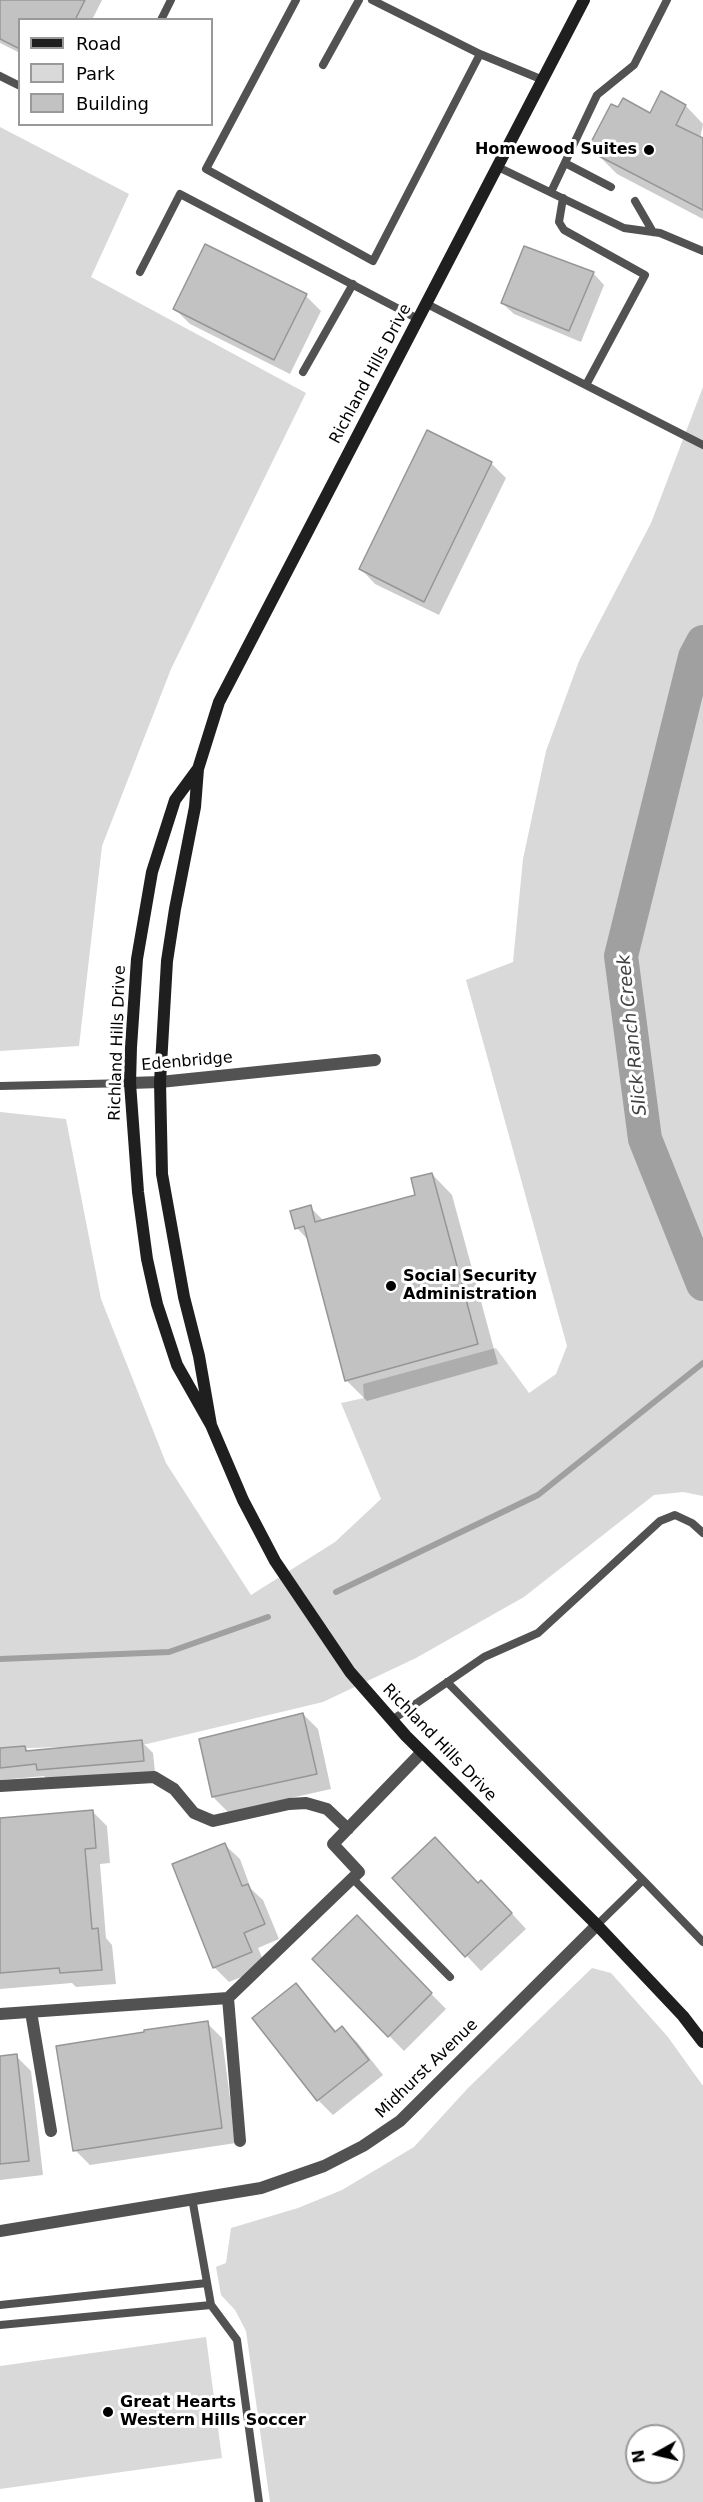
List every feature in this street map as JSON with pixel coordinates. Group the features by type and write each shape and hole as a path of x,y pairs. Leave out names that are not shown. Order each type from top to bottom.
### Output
{"street":[{"name":"Richland Hills Drive","path":"211,1425 162,1174 160,1082 167,962 195,807 198,769 219,702 584,0"},
{"name":"Richland Hills Drive","path":"198,769 175,800 152,872 137,958 130,1083 138,1192 147,1259 177,1365 211,1425 243,1500 275,1561 350,1672 422,1752 597,1925 683,2016 703,2042"},
{"name":"Edenbridge","path":"130,1083 160,1082 375,1060"},
{"path":"0,2014 228,1998 360,1872 333,1844 422,1752"},
{"path":"0,1786 154,1777 174,1789 194,1813 213,1821 289,1804 306,1803 327,1809 348,1829"},
{"name":"Midhurst Avenue","path":"0,2231 261,2188 324,2166 363,2146 400,2121 597,1925"},
{"path":"228,1998 240,2141"},
{"path":"31,2012 51,2131"}],"lane":[{"path":"162,18 171,0"},
{"path":"296,0 206,169 373,261 480,54"},
{"path":"323,65 359,0"},
{"path":"372,0 480,54 543,80"},
{"path":"551,192 597,95 634,65 667,0"},
{"path":"0,76 18,85"},
{"path":"565,163 611,187"},
{"path":"498,167 624,228 653,232 703,251"},
{"path":"140,272 180,194 418,319"},
{"path":"563,198 559,222 564,230 645,275 586,385"},
{"path":"635,201 653,232"},
{"path":"303,372 352,284"},
{"path":"427,304 703,445"},
{"name":"Edenbridge","path":"0,1086 130,1083"},
{"path":"392,1720 484,1657 538,1633 660,1521 675,1515 692,1523 703,1533"},
{"path":"447,1682 703,1942"},
{"path":"353,1879 450,1977"},
{"path":"597,1925 643,1880"},
{"path":"192,2198 211,2305 237,2340 259,2502"},
{"path":"0,2305 207,2283"},
{"path":"0,2325 211,2305"}],"green space":[{"path":"0,127 129,194 91,277 306,393 171,669 102,846 79,1046 0,1051"},
{"path":"703,387 703,1496 683,1492 654,1495 524,1597 416,1658 323,1702 147,1744 0,1749 0,1112 66,1119 101,1299 166,1463 251,1595 335,1542 381,1499 341,1403 364,1398 363,1384 496,1348 529,1393 556,1374 567,1346 466,980 513,962 523,859 546,751 579,661 651,523"},
{"path":"592,1968 611,1973 668,2037 703,2086 703,2502 270,2502 246,2331 235,2310 221,2295 216,2267 226,2263 231,2228 298,2208 342,2190 414,2147 468,2088"},
{"name":"Great Hearts Western Hills Soccer","path":"206,2337 222,2458 0,2489 0,2366"}],"building":[{"path":"0,0 85,0 76,18 18,18 18,48 0,39"},
{"name":"Homewood Suites","path":"661,91 686,105 676,125 703,138 703,210 595,154 598,148 590,144 611,104 618,107 623,98 650,113"},
{"path":"205,244 307,294 274,360 173,309"},
{"path":"524,246 594,272 569,331 501,303"},
{"path":"427,430 492,462 424,602 359,569"},
{"name":"Social Security Administration","path":"432,1173 478,1344 345,1381 304,1226 295,1229 290,1211 311,1205 315,1222 415,1195 411,1178"},
{"path":"303,1713 317,1774 212,1797 199,1739"},
{"path":"142,1740 144,1761 37,1770 36,1764 0,1768 0,1748 25,1746 26,1751"},
{"path":"93,1810 96,1848 85,1849 92,1929 98,1928 102,1970 60,1973 59,1968 0,1973 0,1818"},
{"path":"435,1837 478,1883 481,1880 512,1913 465,1957 392,1878"},
{"path":"225,1843 242,1886 248,1884 265,1924 244,1933 252,1952 213,1968 172,1864"},
{"path":"357,1915 432,1993 388,2037 312,1959"},
{"path":"296,1983 335,2032 342,2026 369,2060 317,2101 252,2018"},
{"path":"208,2021 222,2128 73,2151 56,2046"},
{"path":"17,2054 29,2161 0,2164 0,2056"}],"waterway":[{"name":"Slick Ranch Creek","path":"703,642 695,657 621,956 645,1139 703,1284"},
{"path":"336,1592 538,1495 703,1363"},
{"path":"0,1659 169,1652 268,1617"}],"place":[{"name":"Homewood Suites","path":"649,150"},
{"name":"Social Security Administration","path":"391,1286"},
{"name":"Great Hearts Western Hills Soccer","path":"108,2412"}]}
